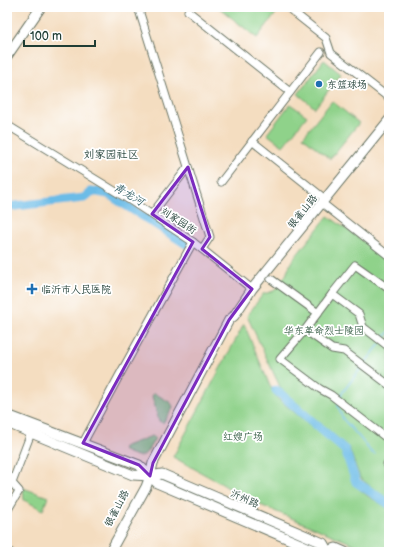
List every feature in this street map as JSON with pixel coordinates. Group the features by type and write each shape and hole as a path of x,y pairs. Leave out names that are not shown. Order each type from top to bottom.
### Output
{"main road":[{"path":"7,47 35,7"},
{"path":"7,56 41,7"},
{"name":"银雀山路","path":"104,552 141,485 159,465 232,326 234,316 252,289 389,120"},
{"name":"沂州路","path":"7,415 138,465 157,483 319,552 336,548 345,552"},
{"name":"沂州路","path":"7,423 133,475 150,476"},
{"name":"银雀山路","path":"110,552 146,487 150,476"}],"street":[{"path":"138,7 210,237 202,249"},
{"path":"287,7 326,38 331,53 389,98"},
{"path":"188,11 290,92"},
{"path":"221,182 321,52"},
{"name":"刘家园街","path":"7,125 152,214 193,242 252,289"},
{"path":"252,141 389,256"},
{"path":"152,214 188,167"},
{"path":"83,443 193,242"},
{"path":"389,289 355,265 318,314 280,359 320,389 331,395 389,440"},
{"path":"272,279 318,314"},
{"path":"332,294 359,314 363,327 384,343"},
{"path":"305,330 332,349 344,351 389,385"},
{"path":"7,512 19,491 12,483 31,433"}],"highlighted area":[{"path":"188,167 210,237 202,249 252,289 229,320 153,463 150,476 139,465 83,443 193,242 152,214"}],"green space":[{"path":"218,7 281,7 257,38"},
{"name":"东篮球场","path":"324,60 341,74 315,108 298,94"},
{"path":"332,101 359,123 330,159 303,137"},
{"path":"290,104 307,116 283,146 267,134"},
{"name":"华东革命烈士陵园","path":"328,216 369,245 389,262 389,499 360,478 349,448 281,389 247,316 263,294 274,291 286,275 291,262"},
{"name":"红嫂广场","path":"244,324 270,386 277,398 343,452 353,484 369,497 389,509 389,552 372,552 246,499 173,457"},
{"path":"154,393 171,403 173,407 163,423 159,421 152,396"},
{"path":"152,436 155,438 148,450 142,456 122,450 123,447"},
{"path":"23,488 48,497 43,510 24,500"}],"waterway":[{"name":"青龙河","path":"7,207 84,198 92,191 108,194 186,244"},
{"path":"383,339 389,332"},
{"path":"365,363 380,344"},
{"path":"340,399 342,393 361,368"},
{"name":"青龙河","path":"276,390 345,450 356,482 389,504"},
{"path":"338,404 343,419 371,452 375,454"}],"place":[{"name":"东篮球场","path":"319,84"},
{"name":"临沂市人民医院","path":"32,289"}],"district":[{"name":"刘家园社区","path":"111,154"}]}
